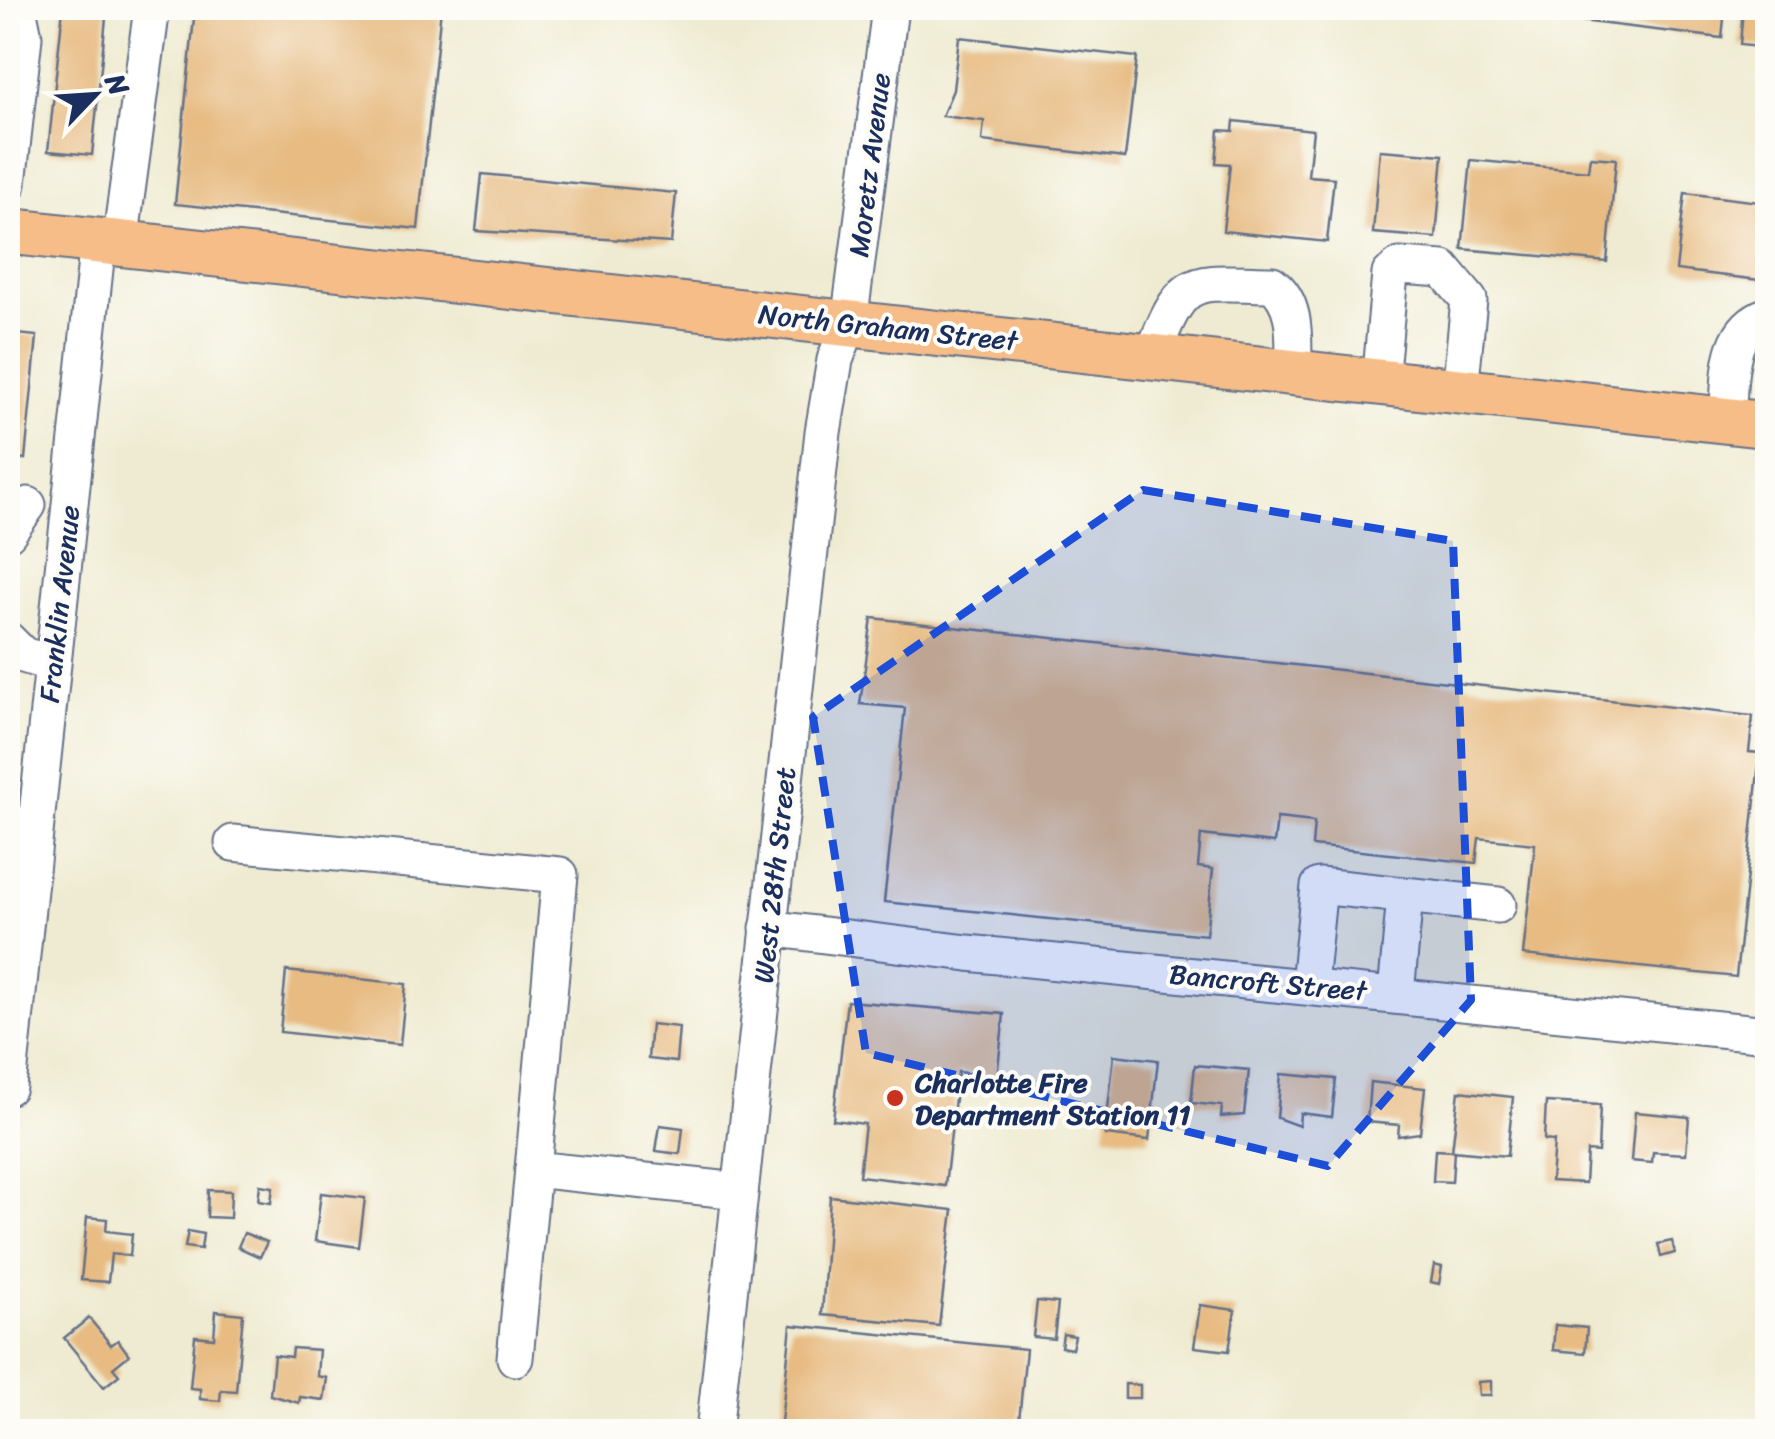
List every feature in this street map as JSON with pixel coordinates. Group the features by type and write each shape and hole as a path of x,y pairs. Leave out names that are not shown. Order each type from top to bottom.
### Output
{"main road":[{"name":"North Graham Street","path":"8,231 1747,422"}],"street":[{"path":"8,184 24,37 18,8"},
{"name":"Franklin Avenue","path":"8,1086 20,846 52,664 109,242 152,8"},
{"name":"Moretz Avenue","path":"849,322 890,8"},
{"path":"1380,383 1390,274 1400,266 1443,269 1469,300 1460,391"},
{"path":"1152,356 1173,303 1192,287 1215,283 1272,284 1286,295 1294,373"},
{"path":"1747,422 1736,339 1743,328 1768,315"},
{"name":"West 28th Street","path":"714,1432 823,432 834,360 849,322"},
{"path":"8,640 23,655 52,664"},
{"path":"233,844 560,874 514,1358"},
{"path":"1309,984 1318,886 1498,905"},
{"path":"1396,994 1405,896"},
{"name":"Bancroft Street","path":"768,928 1002,956 1309,984 1768,1034"},
{"path":"533,1169 740,1192"}],"highlighted area":[{"path":"1143,490 1453,541 1471,1000 1328,1166 866,1053 813,717"}],"building":[{"path":"63,8 107,8 92,155 48,151"},
{"path":"195,8 441,8 418,229 175,204"},
{"path":"1473,8 1725,8 1722,38"},
{"path":"1743,8 1768,8 1768,48 1740,45"},
{"path":"959,37 1137,57 1125,158 982,141 984,121 942,116 953,90"},
{"path":"1234,121 1313,130 1308,176 1334,178 1327,242 1223,231 1230,164 1216,163 1219,130 1233,131"},
{"path":"1380,150 1443,155 1436,238 1373,233"},
{"path":"1590,157 1616,159 1607,262 1462,249 1471,160 1588,171"},
{"path":"482,174 676,193 671,243 476,231"},
{"path":"1685,193 1768,203 1768,281 1676,270"},
{"path":"8,333 37,336 25,459 8,457"},
{"path":"872,618 1753,716 1749,752 1760,753 1736,977 1523,955 1535,844 1479,838 1476,863 1312,846 1314,822 1277,818 1274,843 1201,835 1198,867 1213,869 1206,935 884,902 905,708 860,704"},
{"path":"286,971 406,984 400,1045 280,1032"},
{"name":"Charlotte Fire Department Station 11","path":"847,1001 1004,1014 997,1077 958,1072 945,1186 859,1176 865,1124 833,1120"},
{"path":"651,1024 679,1027 676,1062 648,1059"},
{"path":"1114,1055 1158,1060 1149,1140 1105,1135"},
{"path":"1195,1065 1249,1070 1244,1115 1221,1117 1222,1106 1191,1103"},
{"path":"1281,1074 1336,1079 1332,1117 1300,1113 1299,1126 1277,1118"},
{"path":"1370,1082 1425,1088 1420,1133 1398,1136 1399,1125 1367,1122"},
{"path":"1459,1091 1513,1097 1507,1156 1452,1151"},
{"path":"1546,1102 1600,1105 1598,1152 1587,1151 1585,1183 1551,1181 1554,1141 1544,1140"},
{"path":"1635,1112 1689,1117 1686,1154 1653,1152 1652,1163 1631,1161"},
{"path":"660,1125 683,1128 680,1154 656,1151"},
{"path":"1435,1150 1454,1151 1452,1182 1433,1181"},
{"path":"260,1185 273,1187 271,1203 258,1201"},
{"path":"208,1190 231,1191 230,1218 207,1217"},
{"path":"321,1193 365,1198 359,1247 315,1241"},
{"path":"830,1196 953,1210 939,1326 822,1315"},
{"path":"87,1217 107,1219 106,1231 132,1234 130,1256 111,1254 108,1282 81,1280"},
{"path":"188,1231 203,1234 201,1249 185,1247"},
{"path":"244,1233 267,1242 260,1257 238,1247"},
{"path":"1672,1241 1675,1253 1661,1257 1658,1244"},
{"path":"1434,1265 1442,1267 1439,1284 1431,1282"},
{"path":"1037,1301 1058,1303 1054,1339 1033,1337"},
{"path":"1200,1305 1235,1310 1229,1351 1194,1347"},
{"path":"216,1311 243,1314 236,1391 221,1390 220,1401 200,1399 200,1389 190,1388 195,1336 214,1338"},
{"path":"89,1318 111,1345 118,1340 129,1355 113,1368 119,1375 104,1387 64,1338"},
{"path":"791,1325 1026,1349 1018,1431 780,1432"},
{"path":"1555,1325 1587,1328 1585,1353 1553,1350"},
{"path":"1063,1334 1075,1336 1072,1349 1061,1347"},
{"path":"292,1348 319,1350 317,1376 327,1378 324,1400 300,1397 299,1403 270,1395 274,1355 291,1357"},
{"path":"1491,1381 1491,1395 1479,1395 1478,1382"},
{"path":"1125,1384 1140,1385 1140,1398 1125,1398"},
{"path":"1081,1423 1101,1426 1100,1432 1079,1432"}],"place":[{"name":"Charlotte Fire Department Station 11","path":"895,1098"}]}
